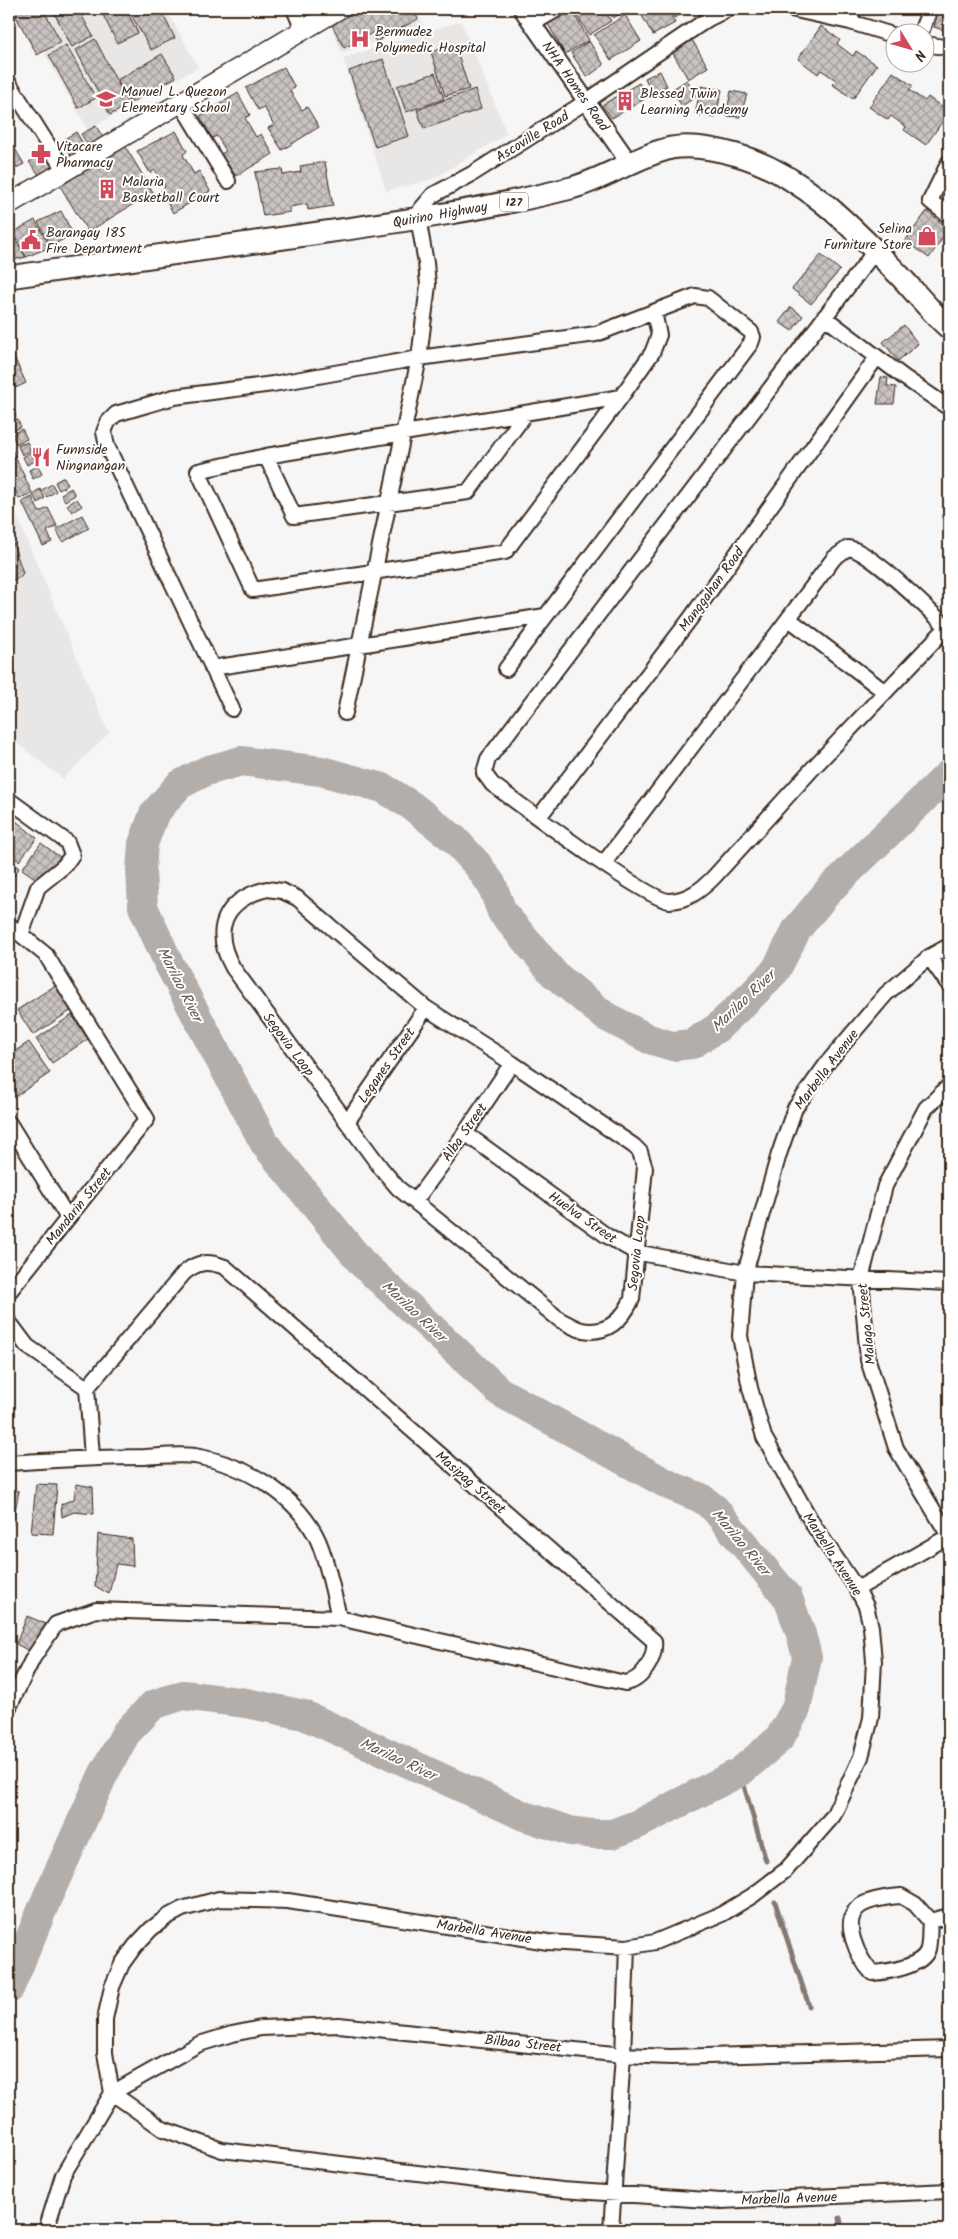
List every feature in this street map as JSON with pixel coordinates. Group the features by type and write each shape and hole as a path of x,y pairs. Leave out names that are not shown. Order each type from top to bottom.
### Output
{"main road":[{"path":"9,204 339,9"},
{"name":"Quirino Highway","path":"9,277 418,218 515,201 574,188 671,148 688,146 708,148 761,163 800,185 838,216 875,251 949,328"}],"street":[{"path":"294,9 303,30"},
{"name":"NHA Homes Road","path":"522,9 630,164"},
{"path":"532,24 558,9"},
{"name":"Ascoville Road","path":"418,218 421,209 433,195 472,174 587,101 708,18 728,9"},
{"path":"791,9 851,15 886,31"},
{"path":"925,22 930,9"},
{"path":"936,46 949,48"},
{"path":"9,83 64,170"},
{"path":"180,102 228,181"},
{"path":"949,162 930,201 949,216"},
{"path":"345,713 419,358 428,285 418,218"},
{"path":"604,863 834,558 848,548 859,552 879,566 948,626 814,767 713,878 697,893 682,899 668,902 638,888 492,784 484,773 488,759 875,251"},
{"path":"232,709 107,446 104,432 108,422 116,414 174,397 273,384 419,358 596,334 695,296 708,298 746,327 753,337 741,358 506,668"},
{"path":"621,397 266,456 198,471 254,590 505,552 621,397 657,344 659,327 654,312"},
{"path":"824,317 949,408"},
{"name":"Manggahan Road","path":"539,817 690,619 877,357"},
{"path":"266,456 294,516 468,492 526,413"},
{"path":"212,668 545,616"},
{"path":"789,619 885,692"},
{"path":"9,800 67,842 72,855 64,866 38,887 21,935 9,925"},
{"name":"Segovia Loop","path":"266,889 282,891 297,898 426,1008 512,1063 634,1146 640,1152 644,1168 632,1298 626,1313 607,1328 580,1330 560,1320 398,1188 381,1168 233,968 224,952 221,938 224,922 234,904 250,893 266,889"},
{"name":"Mandarin Street","path":"9,1292 147,1119 46,955 21,935"},
{"name":"Marbella Avenue","path":"949,946 929,957 886,994 828,1062 796,1108 779,1154 745,1273 740,1336 750,1388 764,1437 814,1526 857,1589 866,1606 873,1648 874,1680 871,1718 861,1757 833,1816 786,1870 752,1896 722,1914 654,1942 627,1947 548,1942 288,1901 219,1899 200,1903 166,1917 135,1946 122,1964 108,2000 104,2019 105,2053 112,2093 162,2129 222,2150 562,2190 721,2201 949,2191"},
{"path":"929,957 949,984"},
{"name":"Leganes Street","path":"347,1122 426,1008"},
{"name":"Alba Street","path":"415,1201 465,1133 512,1063"},
{"name":"Malaga Street","path":"949,1086 926,1108 885,1186 861,1278 868,1360 896,1448 949,1536"},
{"path":"9,1124 68,1218"},
{"name":"Huelva Street","path":"465,1133 607,1236 635,1252 745,1273 949,1283"},
{"name":"Masipag Street","path":"87,1388 184,1273 194,1264 210,1262 225,1267 654,1641 655,1648 642,1674 636,1680 625,1683 339,1618"},
{"path":"9,1322 27,1346 87,1388 92,1457"},
{"path":"9,1463 92,1457 193,1456 226,1464 266,1483 294,1506 316,1535 331,1582 339,1618 96,1610 56,1624 33,1658 9,1707"},
{"path":"857,1589 949,1536"},
{"path":"902,1896 915,1904 930,1921 927,1951 919,1960 885,1972 872,1973 862,1962 851,1932 852,1916 859,1907 886,1898 902,1896"},
{"path":"930,1921 949,1916"},
{"path":"611,2230 623,2055 627,1947"},
{"name":"Bilbao Street","path":"112,2093 198,2044 261,2028 308,2025 364,2026 623,2055 671,2057 949,2049"},
{"path":"46,2230 62,2175 112,2093"}],"shaded area":[{"name":"Manuel L. Quezon Elementary School","path":"19,9 166,9 198,67 88,130"},
{"name":"Bermudez Polymedic Hospital","path":"353,9 415,9 424,25 342,53 329,22"},
{"path":"461,21 507,134 433,179 386,191 343,58"},
{"path":"9,498 109,733 63,779 9,737"}],"building":[{"path":"18,9 43,9 61,42 37,55 13,11"},
{"path":"52,9 78,9 93,36 72,47"},
{"path":"100,9 126,9 138,33 117,43"},
{"path":"128,9 160,9 175,38 151,50"},
{"path":"299,9 313,9 314,11 303,17"},
{"name":"Bermudez Polymedic Hospital","path":"358,9 413,9 418,19 376,42 372,33 344,48 331,23"},
{"path":"577,9 604,9 611,21 589,35 574,11"},
{"path":"607,9 629,9 613,18"},
{"path":"638,9 667,9 675,23 653,35"},
{"path":"669,9 691,9 674,18"},
{"path":"572,10 589,40 565,54 548,24"},
{"path":"938,12 949,14 949,32 936,28"},
{"path":"625,15 641,41 611,60 594,35"},
{"path":"821,26 840,40 837,44 853,56 856,51 877,65 853,99 832,84 836,80 821,70 818,74 798,59"},
{"path":"691,38 708,67 688,79 671,50"},
{"path":"95,39 129,105 110,115 76,50"},
{"path":"589,41 604,65 587,77 571,53"},
{"path":"66,45 96,98 78,108 49,55"},
{"path":"455,45 469,89 445,96 431,52"},
{"path":"162,54 176,77 130,103 117,80"},
{"path":"383,59 409,136 375,147 349,71"},
{"path":"284,67 295,88 290,91 302,110 307,107 319,127 282,150 268,128 274,125 264,107 258,110 246,88"},
{"path":"660,71 667,86 652,93 645,78"},
{"path":"893,72 913,86 909,90 925,101 928,97 949,112 926,145 904,130 906,127 891,116 888,120 869,107"},
{"path":"435,73 444,99 406,112 397,86"},
{"path":"687,80 697,96 682,106 671,90"},
{"name":"Blessed Twin Learning Academy","path":"639,83 648,97 612,118 602,105"},
{"path":"701,86 722,90 715,118 695,114"},
{"path":"475,89 481,109 424,129 417,110"},
{"path":"731,91 747,94 740,117 726,116"},
{"path":"238,93 250,115 245,118 256,137 261,134 273,154 236,176 221,154 226,151 217,136 212,138 200,116"},
{"path":"96,126 105,141 91,150 81,134"},
{"path":"176,131 187,151 183,155 194,174 199,171 210,191 173,213 161,190 165,187 155,170 150,173 137,151"},
{"path":"76,132 87,150 73,159 61,141"},
{"name":"Malaria Basketball Court","path":"125,146 153,192 88,232 60,186"},
{"path":"14,147 24,164 16,168 9,154 9,150"},
{"path":"45,151 56,166 41,177 29,162"},
{"path":"325,162 333,206 308,210 307,204 290,207 290,212 263,216 255,172 282,169 283,175 301,172 300,166"},
{"path":"9,176 18,193 9,198"},
{"path":"949,176 949,196 939,190"},
{"path":"61,211 73,234 51,246 38,222"},
{"name":"Selina Furniture Store","path":"927,211 949,229 929,258 905,241"},
{"name":"Barangay 185 Fire Department","path":"35,220 50,247 26,257 12,233"},
{"path":"12,233 26,257 9,261 9,235"},
{"path":"821,255 840,270 811,304 792,289"},
{"path":"791,307 803,316 792,331 779,322"},
{"path":"904,325 918,344 898,361 883,342"},
{"path":"9,346 26,383 9,391"},
{"path":"881,377 888,378 887,386 896,387 894,404 877,404"},
{"path":"12,407 16,416 9,420 9,408"},
{"path":"17,419 21,427 11,432 9,423"},
{"path":"22,429 27,439 16,444 12,434"},
{"path":"27,442 31,450 22,455 18,446"},
{"path":"9,443 32,493 19,499 9,476"},
{"path":"31,452 35,461 27,465 23,457"},
{"path":"38,466 42,474 33,479 29,470"},
{"path":"64,477 68,485 59,490 55,482"},
{"path":"52,484 56,491 47,497 42,490"},
{"path":"71,488 75,495 65,501 61,494"},
{"path":"40,489 45,498 38,503 32,494"},
{"path":"32,497 39,512 48,508 57,526 47,531 52,542 43,546 22,502"},
{"path":"77,499 82,506 72,512 67,505"},
{"path":"82,515 89,528 63,542 56,529"},
{"path":"9,531 23,573 19,578 9,581"},
{"path":"16,821 37,838 19,861 9,853 9,830"},
{"path":"41,843 60,857 42,883 22,869"},
{"path":"9,860 19,868 9,884"},
{"path":"56,985 72,1010 33,1035 17,1010"},
{"path":"72,1015 88,1039 52,1063 36,1039"},
{"path":"29,1042 50,1073 16,1096 9,1085 9,1055"},
{"path":"36,1484 57,1485 53,1534 31,1533"},
{"path":"76,1484 93,1487 94,1514 74,1512 62,1517 61,1504 74,1499"},
{"path":"9,1490 19,1491 12,1525 9,1525"},
{"path":"98,1534 132,1539 133,1566 116,1564 109,1594 95,1586"},
{"path":"27,1616 51,1626 31,1652 16,1644"}],"waterway":[{"name":"Marilao River","path":"9,1989 47,1898 103,1775 126,1733 153,1705 183,1695 246,1703 304,1715 524,1816 570,1831 612,1834 636,1825 740,1772 779,1739 796,1709 807,1657 788,1598 715,1509 701,1498 671,1486 500,1392 362,1263 265,1144 169,964 143,907 141,870 143,844 154,814 179,785 206,771 241,761 321,771 383,788 412,806 454,839 477,864 492,885 502,912 554,974 605,1016 649,1039 672,1046 692,1044 717,1028 753,994 776,970 797,929 830,889 949,774"},
{"path":"740,1772 766,1861"},
{"path":"775,1902 809,2006"},
{"path":"840,2218 842,2230"}],"place":[{"name":"Bermudez Polymedic Hospital","path":"360,39"},
{"name":"Manuel L. Quezon Elementary School","path":"106,99"},
{"name":"Blessed Twin Learning Academy","path":"625,101"},
{"name":"Vitacare Pharmacy","path":"41,154"},
{"name":"Malaria Basketball Court","path":"107,189"},
{"name":"Selina Furniture Store","path":"927,236"},
{"name":"Barangay 185 Fire Department","path":"31,240"},
{"name":"Funnside Ningnangan","path":"41,457"}]}
